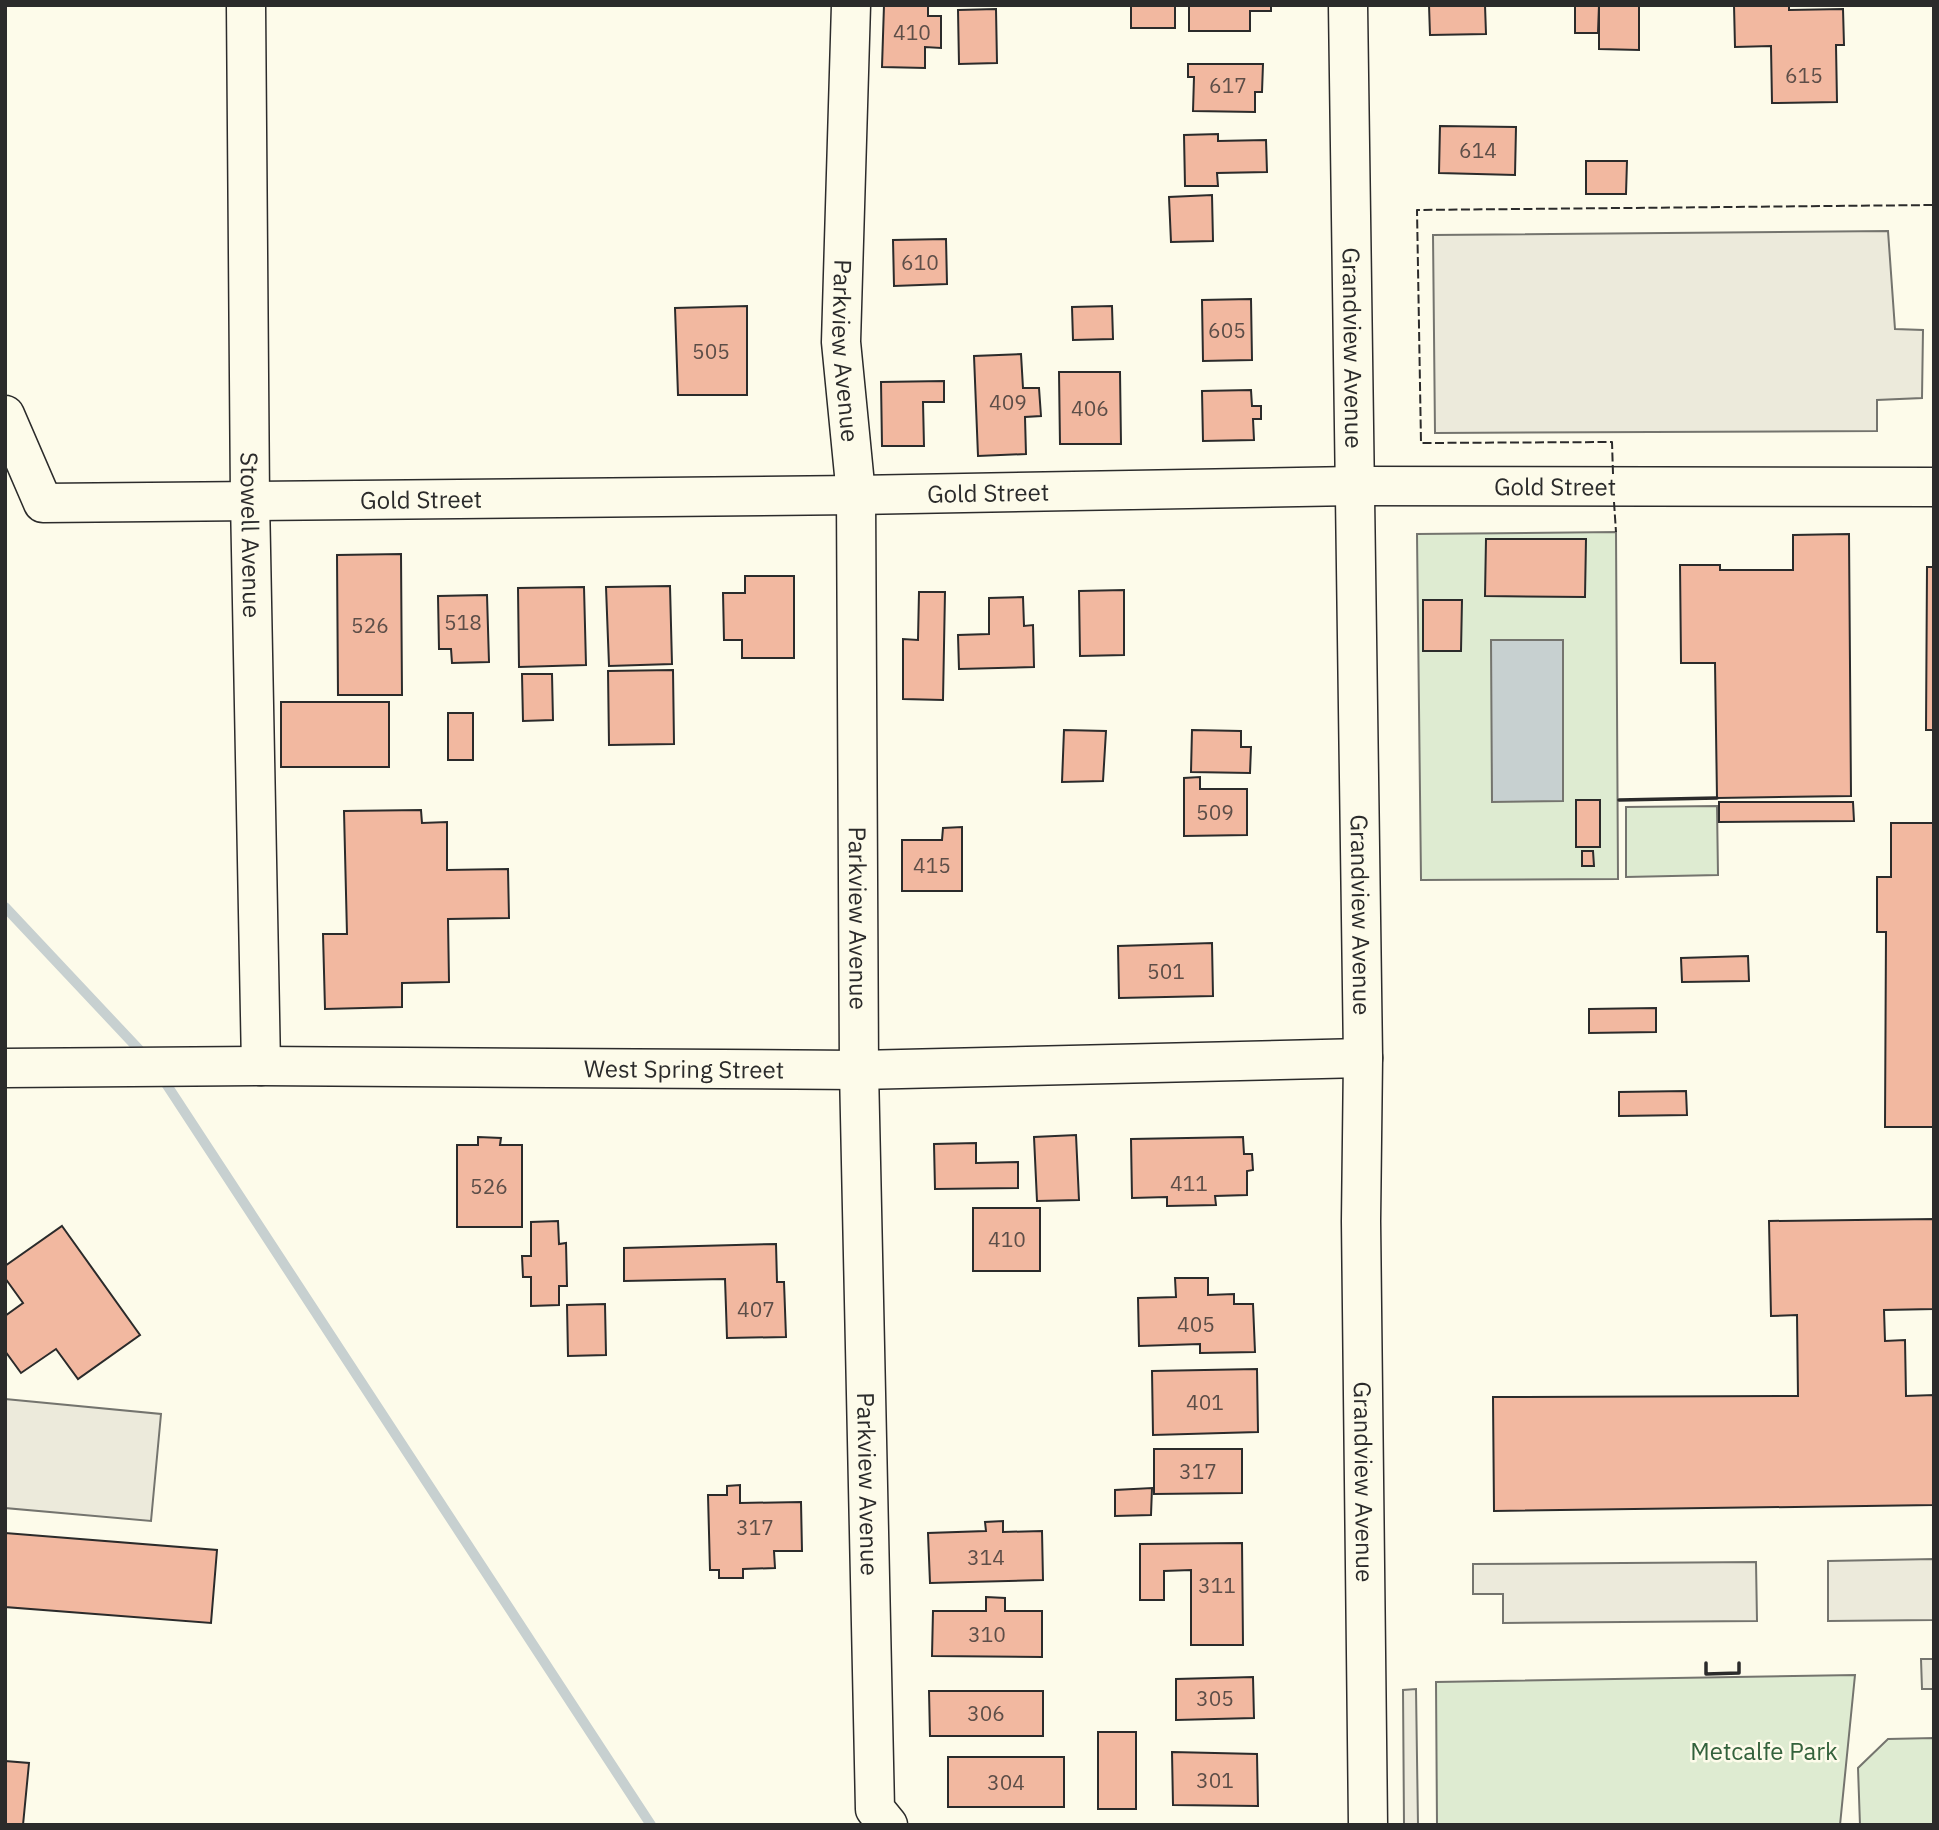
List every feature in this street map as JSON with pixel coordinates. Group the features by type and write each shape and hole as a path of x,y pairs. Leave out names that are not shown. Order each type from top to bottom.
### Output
{"street":[{"name":"Stowell Avenue","path":"246,5 250,499 261,1066"},
{"name":"Parkview Avenue","path":"851,5 841,342 856,495 859,1070 875,1809 888,1825"},
{"name":"Grandview Avenue","path":"1348,5 1363,1058 1361,1221 1368,1825"},
{"name":"Gold Street","path":"5,415 43,503 856,495 1354,486 1934,487"},
{"name":"West Spring Street","path":"11,1060 261,1066 859,1070 1363,1058"}],"green space":[{"path":"1616,532 1618,879 1421,880 1417,534"},
{"path":"1717,806 1718,875 1626,877 1626,807"},
{"name":"Metcalfe Park","path":"1855,1675 1840,1825 1437,1825 1436,1682"},
{"path":"1934,1738 1934,1825 1860,1825 1858,1768 1888,1739"}],"shaded area":[{"path":"1888,231 1895,329 1923,330 1922,398 1877,400 1877,431 1435,433 1433,235"},
{"path":"1491,640 1563,640 1563,801 1492,802"},
{"path":"5,1399 161,1414 151,1521 5,1508"},
{"path":"1934,1559 1934,1620 1828,1621 1828,1561"},
{"path":"1756,1562 1757,1621 1503,1623 1503,1594 1473,1594 1473,1564"},
{"path":"1921,1659 1934,1659 1934,1689 1922,1689"},
{"path":"1416,1689 1418,1825 1404,1825 1403,1690"}],"building":[{"path":"884,5 928,5 928,16 941,16 941,48 925,47 925,68 882,67"},
{"path":"1131,5 1175,5 1175,28 1131,28"},
{"path":"1189,5 1271,5 1271,11 1250,11 1250,31 1189,31"},
{"path":"1429,5 1485,5 1486,34 1430,35"},
{"path":"1575,5 1599,5 1598,33 1575,33"},
{"path":"1599,5 1639,5 1639,50 1599,49"},
{"path":"1734,5 1789,5 1789,10 1843,9 1844,45 1836,45 1837,102 1772,103 1771,46 1735,47"},
{"path":"996,9 997,63 959,64 958,10"},
{"path":"1188,64 1263,64 1262,92 1255,92 1255,112 1193,111 1194,77 1188,77"},
{"path":"1440,126 1516,127 1515,175 1439,173"},
{"path":"1218,134 1218,141 1266,140 1267,172 1217,173 1218,186 1185,186 1184,135"},
{"path":"1586,161 1627,161 1626,194 1586,194"},
{"path":"1212,195 1213,241 1171,242 1169,197"},
{"path":"946,239 947,284 894,286 893,240"},
{"path":"1251,299 1252,360 1203,361 1202,300"},
{"path":"747,306 747,395 678,395 675,308"},
{"path":"1112,306 1113,339 1073,340 1072,307"},
{"path":"1021,354 1023,388 1039,388 1041,416 1025,417 1026,454 978,456 974,356"},
{"path":"1059,372 1120,372 1121,444 1060,444"},
{"path":"944,381 944,402 923,402 924,446 882,446 881,382"},
{"path":"1251,390 1252,406 1261,406 1261,419 1253,419 1254,440 1203,441 1202,391"},
{"path":"1849,534 1851,796 1717,798 1715,663 1681,663 1680,565 1720,565 1720,570 1793,570 1793,535"},
{"path":"1486,539 1586,539 1585,597 1485,596"},
{"path":"401,554 402,695 338,695 337,555"},
{"path":"1927,567 1934,567 1934,730 1926,730"},
{"path":"745,576 794,576 794,658 742,658 742,640 724,640 723,593 745,593"},
{"path":"670,586 672,664 609,666 606,587"},
{"path":"584,587 586,665 519,667 518,588"},
{"path":"1124,590 1124,655 1080,656 1079,591"},
{"path":"919,592 945,592 943,700 903,699 903,639 918,640"},
{"path":"487,595 489,662 452,663 451,649 439,649 438,596"},
{"path":"1023,597 1024,626 1033,625 1034,667 959,669 958,635 989,634 989,598"},
{"path":"1423,600 1462,600 1461,651 1423,651"},
{"path":"673,670 674,744 609,745 608,671"},
{"path":"522,674 552,674 553,720 523,721"},
{"path":"281,702 389,702 389,767 281,767"},
{"path":"448,713 473,713 473,760 448,760"},
{"path":"1064,730 1106,731 1103,781 1062,782"},
{"path":"1192,730 1241,731 1241,747 1251,747 1250,773 1191,772"},
{"path":"1200,777 1200,789 1247,789 1247,835 1184,836 1184,778"},
{"path":"1576,800 1600,800 1600,847 1576,847"},
{"path":"1719,802 1853,802 1854,821 1719,822"},
{"path":"421,810 422,823 447,822 447,870 508,869 509,918 448,919 449,982 402,983 402,1007 325,1009 323,934 347,934 344,811"},
{"path":"1891,823 1934,823 1934,1127 1885,1127 1886,932 1877,932 1877,877 1891,877"},
{"path":"962,827 962,891 902,891 902,840 942,840 943,828"},
{"path":"1582,851 1593,851 1594,866 1582,866"},
{"path":"1212,943 1213,996 1119,998 1118,946"},
{"path":"1748,956 1749,981 1682,982 1681,958"},
{"path":"1656,1008 1656,1032 1589,1033 1589,1009"},
{"path":"1686,1091 1687,1115 1619,1116 1619,1092"},
{"path":"1076,1135 1079,1200 1037,1201 1034,1137"},
{"path":"478,1137 501,1138 500,1145 522,1145 522,1227 457,1227 457,1145 478,1145"},
{"path":"1243,1137 1244,1154 1252,1154 1253,1170 1247,1171 1247,1195 1215,1196 1216,1205 1167,1206 1167,1197 1132,1198 1131,1139"},
{"path":"976,1143 976,1163 1018,1162 1018,1188 935,1189 934,1144"},
{"path":"973,1208 1040,1208 1040,1271 973,1271"},
{"path":"1934,1219 1934,1309 1884,1310 1885,1341 1905,1340 1906,1396 1934,1395 1934,1505 1494,1511 1493,1397 1798,1396 1797,1315 1771,1316 1769,1221"},
{"path":"558,1221 559,1244 566,1243 567,1286 559,1286 559,1305 531,1306 531,1277 523,1277 522,1256 531,1256 531,1222"},
{"path":"62,1226 140,1335 78,1379 56,1349 21,1373 5,1351 5,1316 23,1303 5,1278 5,1266"},
{"path":"776,1244 777,1282 784,1282 786,1337 727,1338 725,1279 624,1281 624,1248"},
{"path":"1175,1278 1208,1278 1208,1295 1234,1294 1234,1304 1253,1304 1255,1352 1200,1353 1200,1344 1139,1346 1138,1298 1176,1297"},
{"path":"605,1304 606,1355 568,1356 567,1305"},
{"path":"1257,1369 1258,1432 1153,1435 1152,1371"},
{"path":"1154,1449 1242,1449 1242,1493 1154,1494"},
{"path":"740,1485 740,1503 801,1502 802,1551 774,1551 775,1568 743,1569 743,1578 719,1578 719,1570 710,1570 708,1495 727,1495 727,1486"},
{"path":"1152,1488 1151,1515 1115,1516 1115,1490"},
{"path":"1003,1521 1003,1532 1042,1531 1043,1580 930,1583 928,1533 986,1531 985,1522"},
{"path":"5,1533 217,1550 211,1623 5,1607"},
{"path":"1242,1543 1243,1645 1191,1645 1191,1570 1164,1571 1164,1600 1140,1600 1140,1544"},
{"path":"986,1597 1005,1598 1005,1611 1042,1611 1042,1657 932,1656 933,1611 986,1611"},
{"path":"1253,1677 1254,1718 1176,1720 1176,1679"},
{"path":"929,1691 1043,1691 1043,1736 930,1736"},
{"path":"1098,1732 1136,1732 1136,1809 1098,1809"},
{"path":"1172,1752 1257,1754 1258,1806 1173,1805"},
{"path":"948,1757 1064,1757 1064,1807 948,1807"},
{"path":"5,1761 29,1763 23,1825 5,1825"}],"waterway":[{"path":"5,907 147,1058"},
{"path":"161,1076 651,1825"}],"fence":[{"path":"1613,474 1612,442 1421,443 1417,210 1934,205"},
{"path":"1614,502 1616,532"}],"wall":[{"path":"1619,800 1717,798"},
{"path":"1706,1663 1706,1674 1739,1673 1739,1663"}]}
